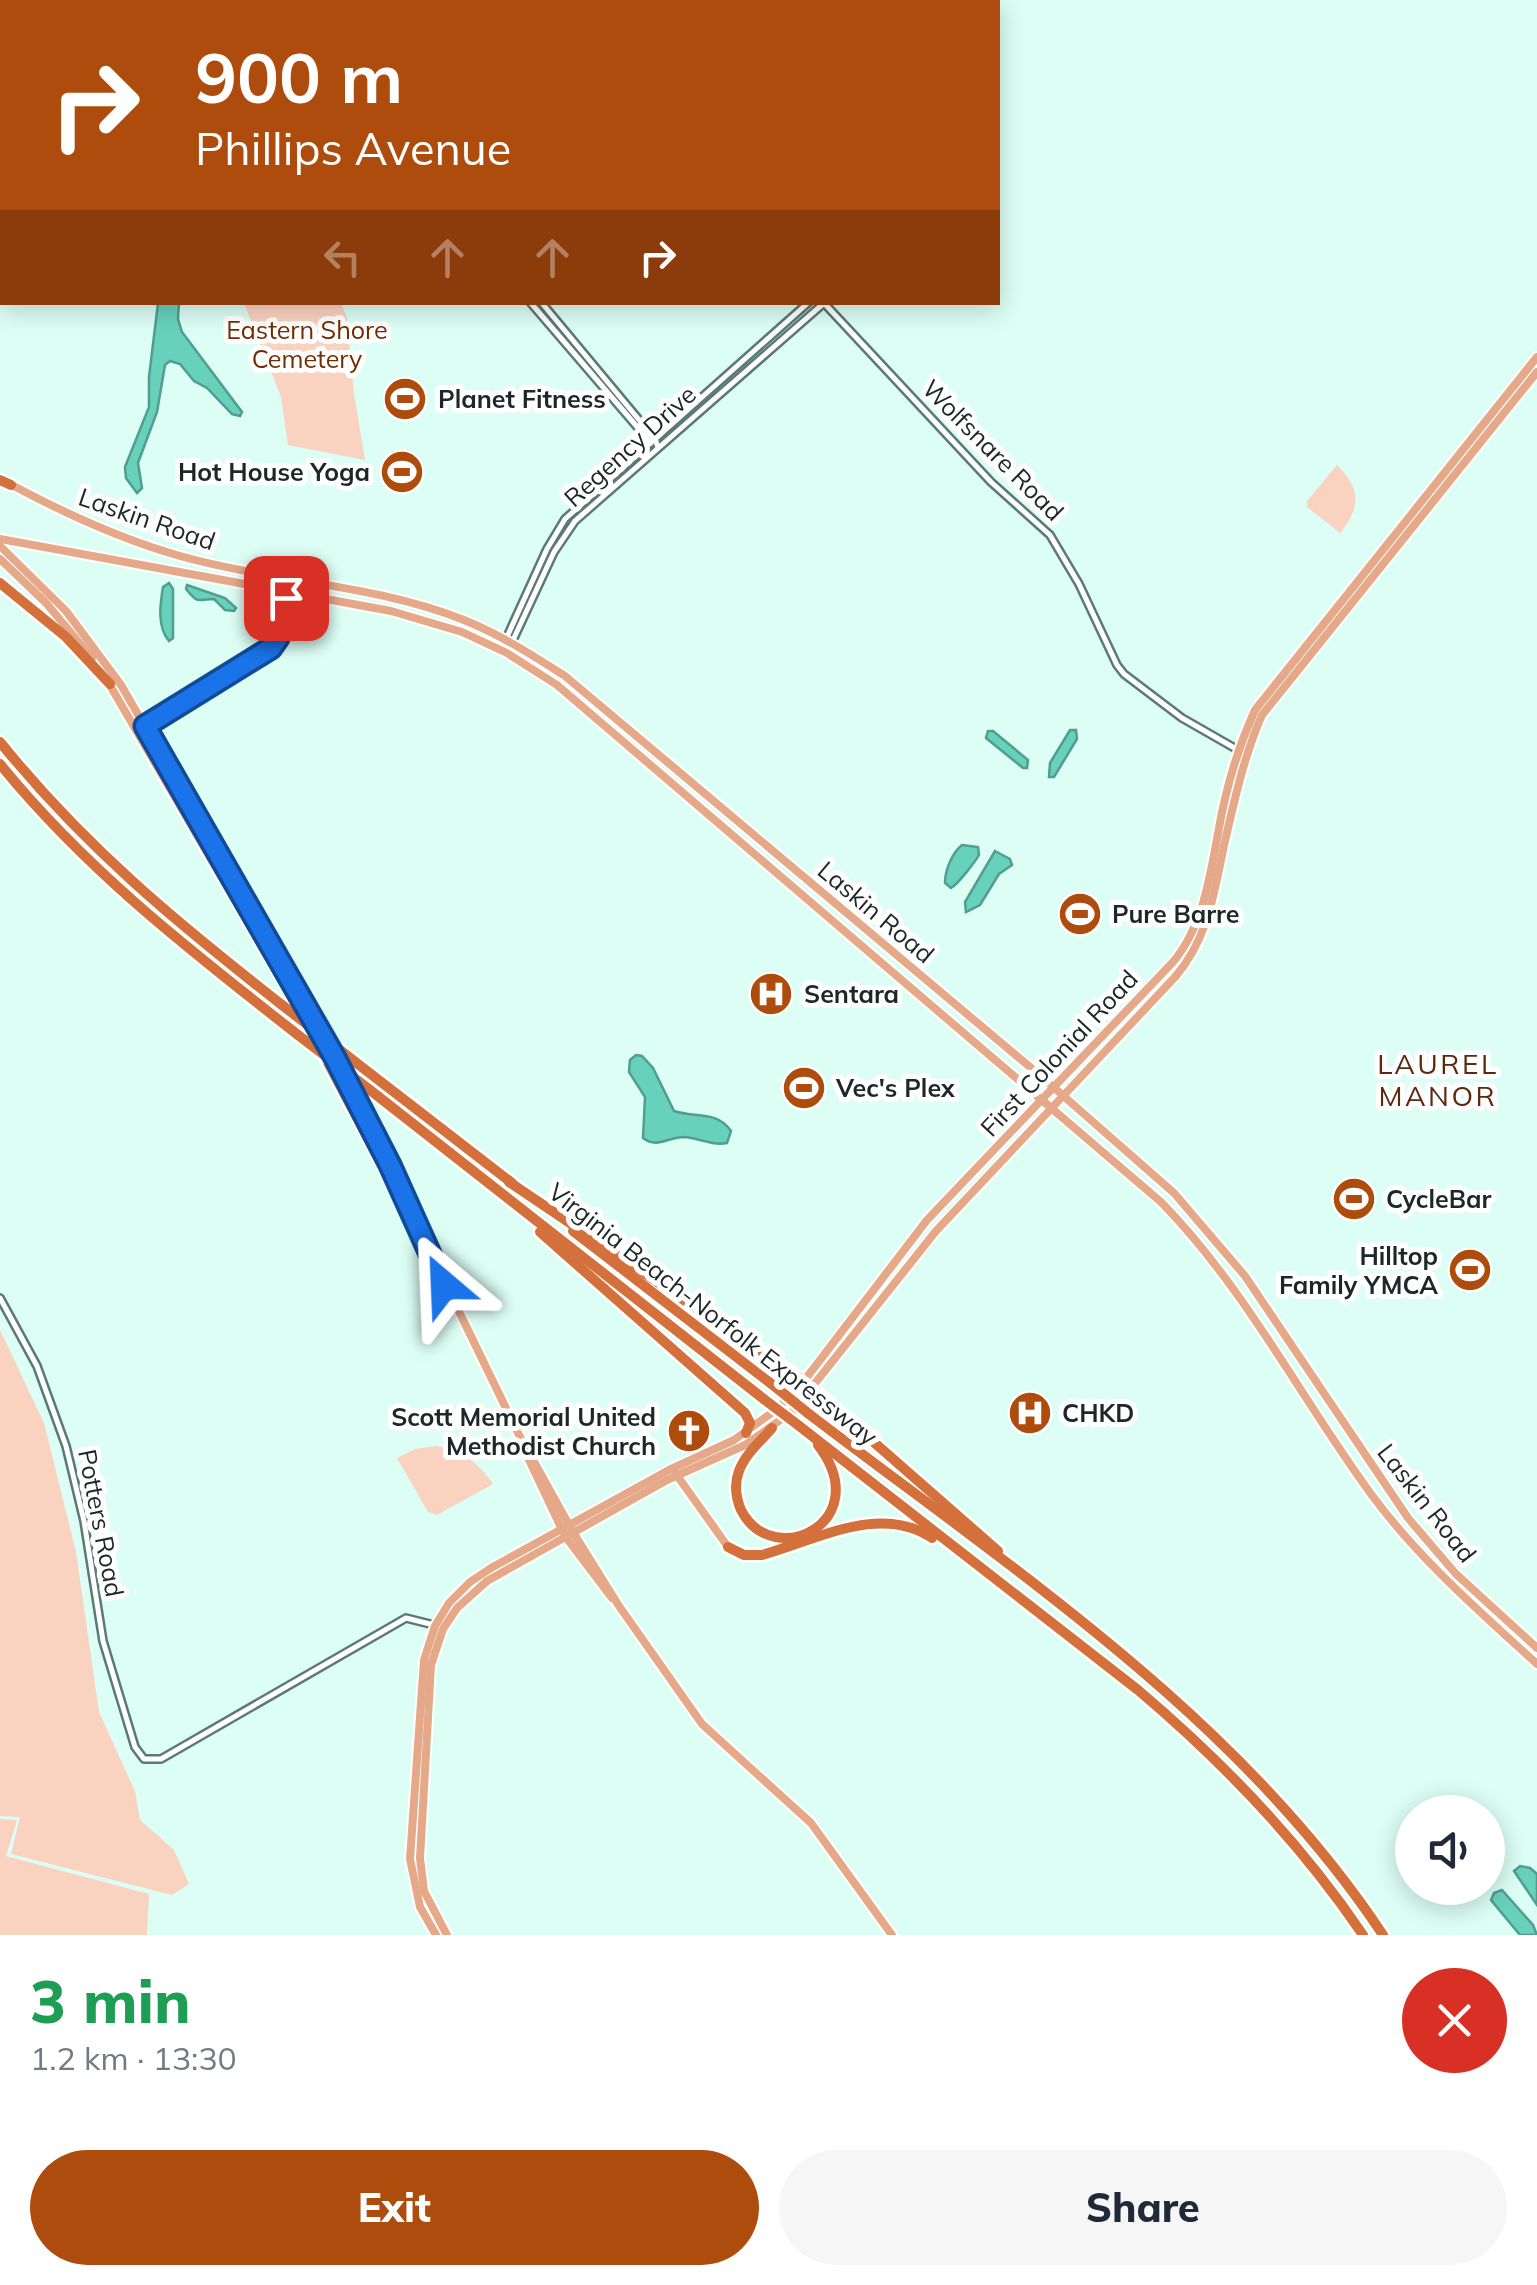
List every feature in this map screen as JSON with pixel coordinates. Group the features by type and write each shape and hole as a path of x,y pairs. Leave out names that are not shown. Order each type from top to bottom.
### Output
{"highway":[{"path":"0,582 66,637 110,684"},
{"name":"Virginia Beach-Norfolk Expressway","path":"0,742 109,862 184,928 1145,1674 1230,1751 1306,1834 1382,1935"},
{"name":"Virginia Beach-Norfolk Expressway","path":"0,764 112,884 180,943 1138,1690 1205,1750 1298,1850 1364,1935"},
{"path":"452,1156 745,1413 750,1423 746,1433"},
{"path":"510,1182 808,1385 1039,1590"},
{"path":"772,1428 744,1462 736,1491 747,1519 758,1529 793,1538 814,1530 835,1502 833,1467 803,1429"},
{"path":"728,1548 744,1555 762,1555 872,1522 898,1522 924,1532 995,1580"}],"main road":[{"name":"First Colonial Road","path":"675,1472 732,1451 793,1411 869,1296 927,1220 1173,962 1190,937 1201,906 1255,710 1537,357"},
{"name":"First Colonial Road","path":"439,1627 449,1603 470,1582 746,1433 808,1385 861,1328 936,1231 1175,977 1194,951 1212,906 1242,751 1262,716 1537,372"},
{"name":"Laskin Road","path":"4,481 78,519 183,557 399,600 462,619 510,641 565,676 688,774 1157,1176 1204,1225 1250,1284 1408,1518 1456,1574 1537,1648"},
{"name":"Laskin Road","path":"0,542 18,542 398,613 462,632 504,652 557,686 1149,1191 1190,1232 1242,1299 1383,1510 1432,1566 1537,1664"},
{"path":"0,542 78,625 121,685 142,729 334,1056 567,1530 702,1724 812,1823 892,1935"},
{"path":"0,558 60,619 142,729"},
{"path":"880,1302 878,1293 885,1274"},
{"path":"861,1328 871,1304 869,1296"},
{"path":"675,1472 728,1548"},
{"path":"436,1935 420,1907 410,1860 422,1674 426,1650 439,1627"},
{"path":"439,1627 430,1679 420,1858 424,1891 447,1935"}],"street":[{"path":"533,305 653,441"},
{"path":"543,305 658,447"},
{"name":"Regency Drive","path":"510,641 546,549 565,519 806,305"},
{"name":"Regency Drive","path":"504,652 554,552 575,520 822,305"},
{"name":"Wolfsnare Road","path":"826,305 980,470 1050,534 1079,584 1116,666 1182,718 1242,751"},
{"path":"142,729 271,648 278,638 290,580"},
{"name":"Potters Road","path":"0,1298 37,1366 59,1423 79,1496 106,1656 135,1747 147,1760 161,1759 406,1618 439,1627"}],"green space":[{"name":"Eastern Shore Cemetery","path":"245,305 342,305 347,318 365,460 288,445 281,397"},
{"path":"1337,465 1351,482 1355,498 1352,515 1340,533 1307,507 1307,501"},
{"path":"0,1330 44,1423 76,1552 99,1712 135,1791 140,1820 174,1850 189,1884 172,1895 11,1854 20,1817 0,1816"},
{"path":"437,1446 469,1459 493,1484 437,1515 428,1512 397,1458 415,1449"},
{"path":"0,1819 17,1820 6,1856 149,1894 147,1935 0,1935"}],"shaded area":[{"path":"158,305 179,305 182,332 242,412 240,416 232,414 180,364 170,361 165,365 157,412 138,463 142,488 137,493 126,478 125,467 149,407"},
{"path":"169,583 173,589 173,638 169,641 160,616 163,587"},
{"path":"187,585 225,598 236,608 225,610 214,599 196,599 186,589"},
{"path":"1070,730 1076,730 1077,739 1054,777 1049,777 1050,763"},
{"path":"988,731 1028,760 1027,768 986,738"},
{"path":"962,845 978,847 979,855 951,888 945,883 946,873"},
{"path":"995,851 1010,859 1012,865 999,874 980,905 966,912 965,902"},
{"path":"636,1055 653,1068 674,1111 719,1120 731,1131 727,1143 684,1137 658,1143 643,1138 645,1097 629,1072 630,1060"},
{"path":"1520,1866 1537,1874 1537,1905 1514,1871"},
{"path":"1505,1893 1537,1935 1520,1935 1495,1905 1505,1905"}],"place":[{"name":"Planet Fitness","path":"405,399"},
{"name":"Hot House Yoga","path":"402,472"},
{"name":"Pure Barre","path":"1080,914"},
{"name":"Sentara","path":"771,994"},
{"name":"Vec's Plex","path":"804,1088"},
{"name":"CycleBar","path":"1354,1199"},
{"name":"Hilltop Family YMCA","path":"1470,1270"},
{"name":"CHKD","path":"1030,1413"},
{"name":"Scott Memorial United Methodist Church","path":"689,1431"}],"district":[{"name":"LAUREL MANOR","path":"1438,1080"}],"route":[{"path":"286,598 278,638 271,648 145,726 368,1119 444,1285"}]}
